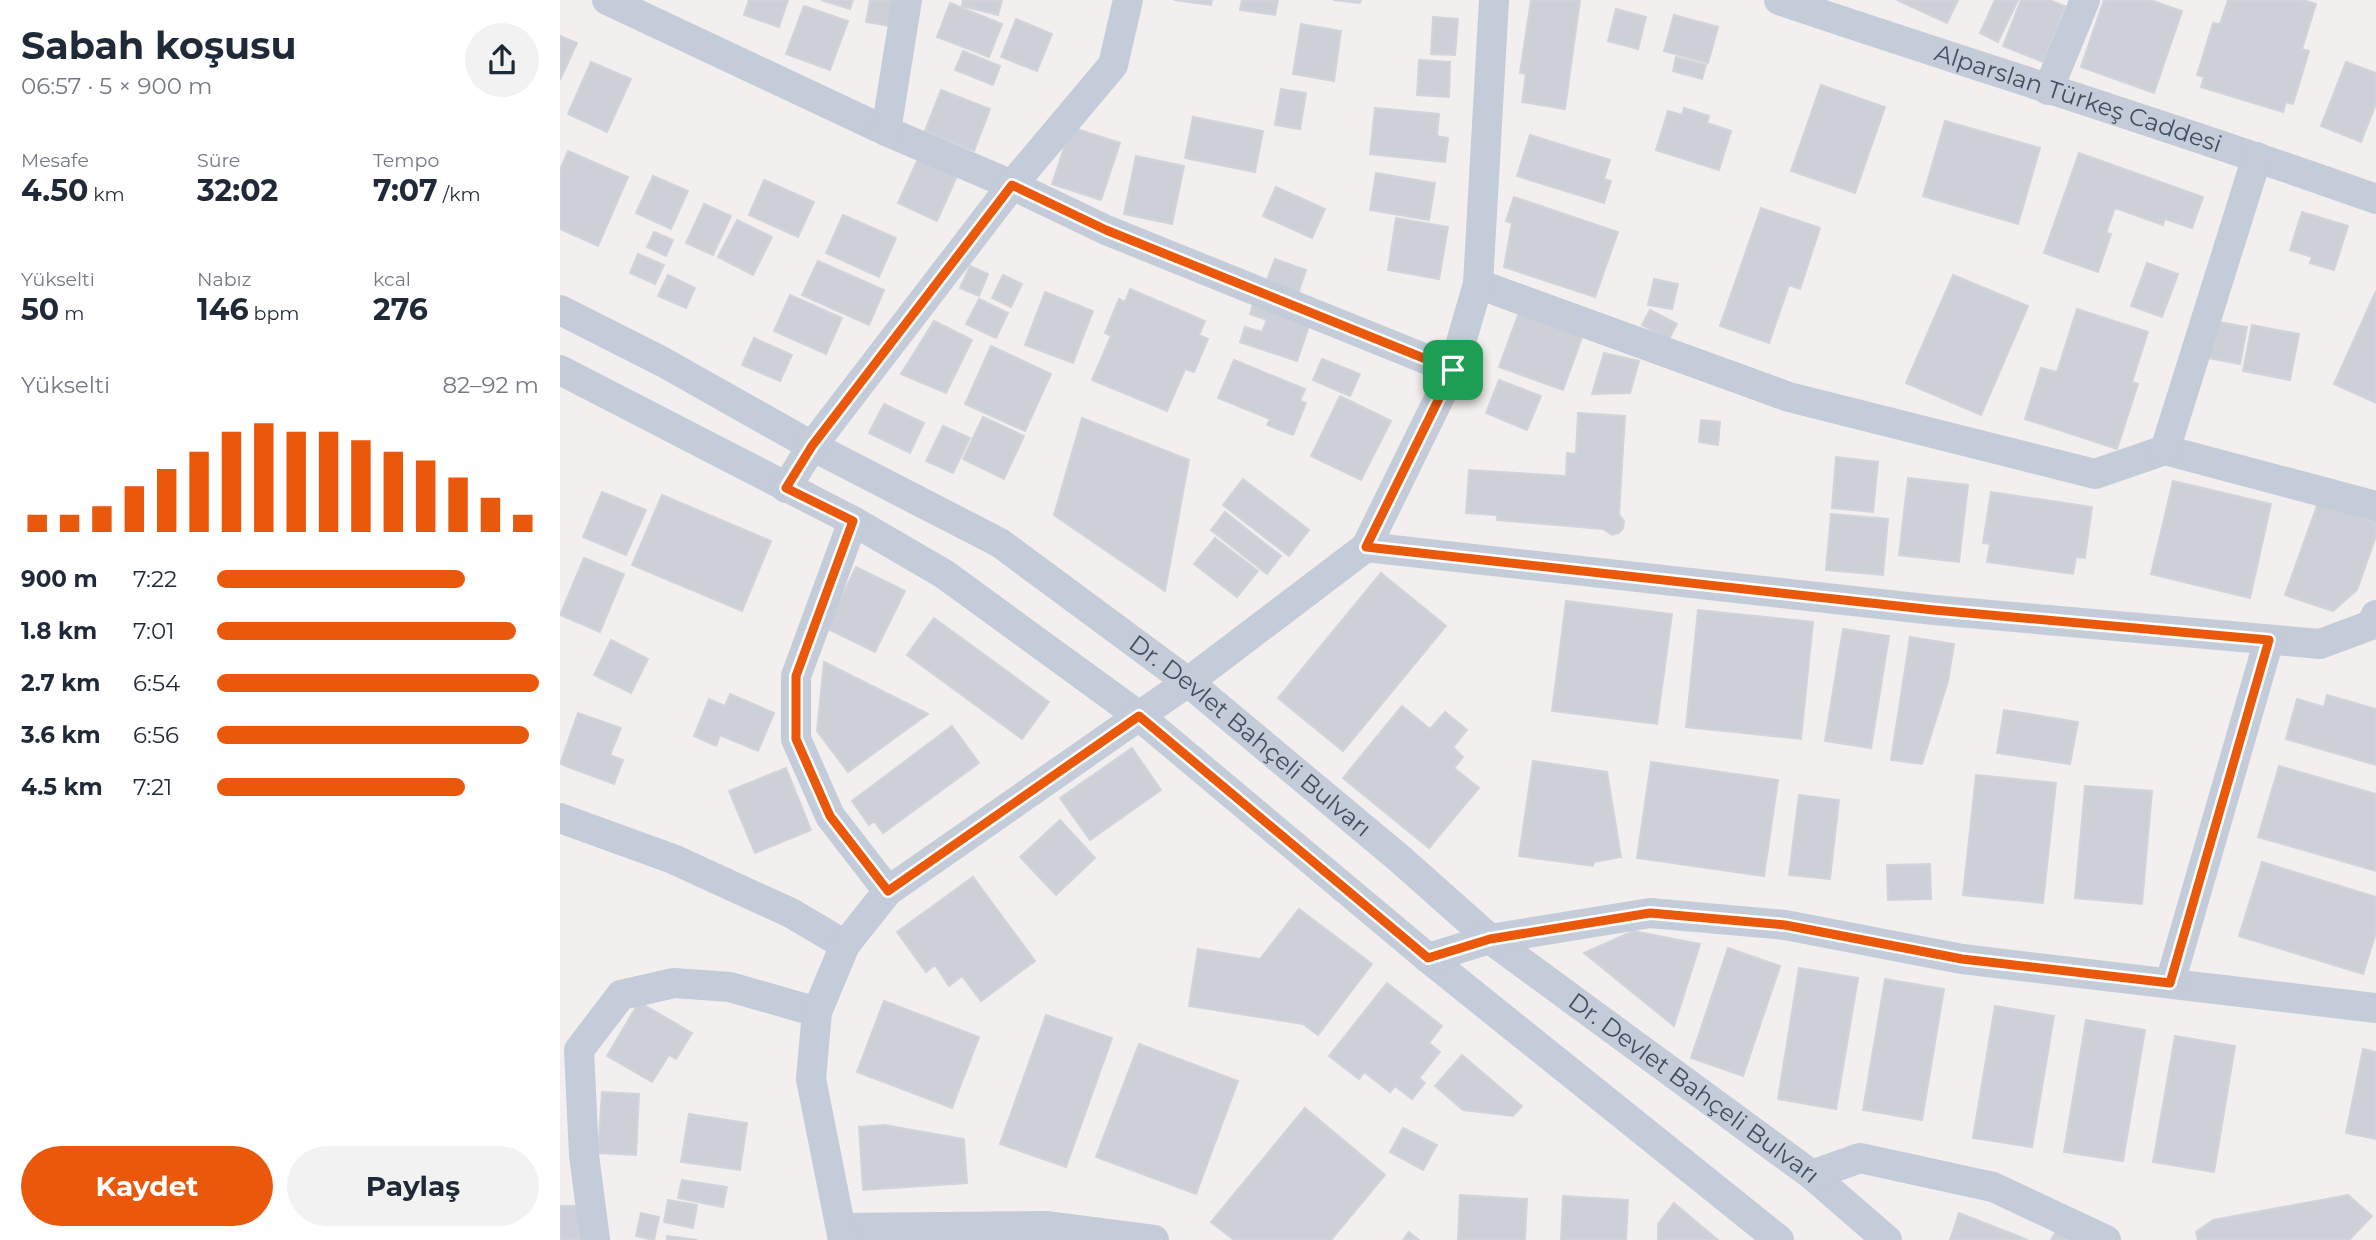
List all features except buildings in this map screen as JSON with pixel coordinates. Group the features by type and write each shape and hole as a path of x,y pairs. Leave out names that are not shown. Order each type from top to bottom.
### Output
{"street":[{"path":"607,0 886,131 1012,185 1106,230 1453,370"},
{"path":"886,131 907,0"},
{"path":"786,488 812,446 1012,185 1113,65 1128,0"},
{"path":"1154,1240 1046,1226 843,1234 811,1079 817,1012 845,945 888,891 1188,682 1366,547 1453,370 1478,284 1494,0"},
{"name":"Alparslan Türkeş Caddesi","path":"1779,0 1855,12 2048,90 2258,157 2376,200"},
{"path":"2048,90 2085,0"},
{"path":"2165,450 2258,157"},
{"path":"1478,284 1789,397 2095,474 2165,450 2376,506"},
{"name":"Dr. Devlet Bahçeli Bulvarı","path":"560,310 663,362 812,446 1000,543 1188,682 1400,859 1490,939 1812,1175 1887,1240"},
{"path":"560,370 853,521 944,574 1139,716 1428,958 1779,1240"},
{"path":"853,521 796,676 796,739 830,816 888,891"},
{"path":"1366,547 1920,608 2320,644 2371,625 2376,615"},
{"path":"2170,983 2269,640"},
{"path":"560,818 685,865 791,913 845,945"},
{"path":"1428,958 1490,939 1650,913 1785,925 1962,959 2376,1008"},
{"path":"595,1240 584,1155 579,1050 621,996 674,983 730,987 817,1012"},
{"path":"1812,1175 1860,1158 1993,1187 2106,1240"}],"route":[{"path":"1012,185 1106,230 1453,370 1366,547 1934,610 2269,640 2170,983 1962,959 1785,925 1650,913 1490,939 1428,958 1139,716 888,891 830,816 796,739 796,676 853,521 786,488 812,446 1012,185"}]}
